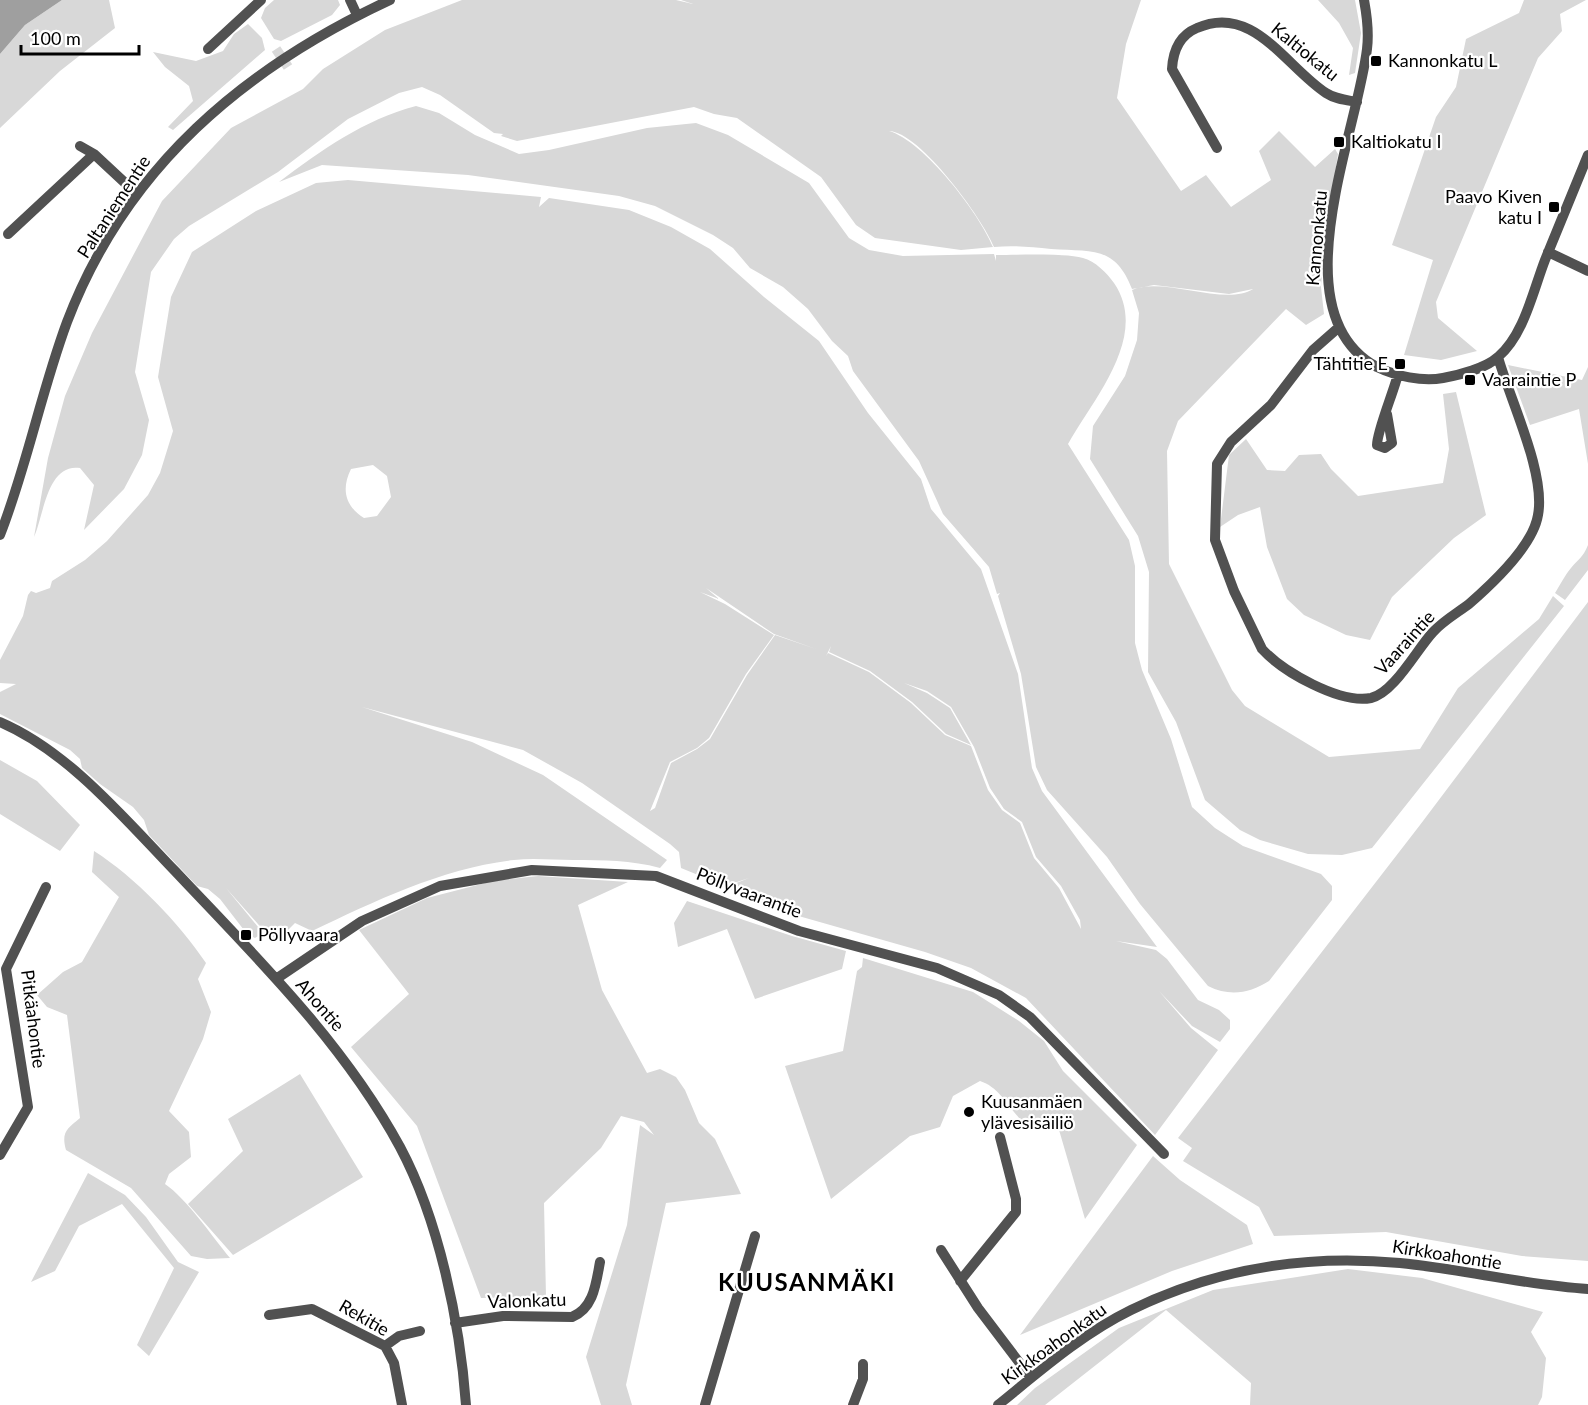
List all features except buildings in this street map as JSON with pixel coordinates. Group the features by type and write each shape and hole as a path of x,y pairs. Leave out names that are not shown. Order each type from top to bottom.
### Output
{"street":[{"path":"208,49 261,0"},
{"path":"350,0 357,15"},
{"name":"Paltaniementie","path":"0,535 68,320 98,257 137,194 171,151 211,112 295,50 357,15 390,0"},
{"name":"Kannonkatu","path":"1364,0 1368,48 1334,209 1331,239 1327,290 1338,328 1356,351 1370,363 1398,374 1425,380 1442,379 1498,357"},
{"name":"Kaltiokatu","path":"1217,148 1180,87 1172,69 1173,55 1178,43 1190,31 1208,23 1227,23 1245,27 1271,42 1324,92 1357,102"},
{"path":"80,146 94,154 137,194"},
{"path":"8,234 94,154"},
{"path":"1498,357 1517,331 1588,155"},
{"path":"1548,252 1588,271"},
{"name":"Vaaraintie","path":"1338,328 1313,350 1271,405 1222,453 1216,464 1214,521 1219,556 1262,649 1273,661 1341,696 1354,700 1374,697 1390,686 1434,631 1486,588 1510,563 1530,536 1538,518 1540,502 1536,476 1498,357"},
{"path":"1387,414 1398,374"},
{"name":"Ahontie","path":"0,722 33,738 101,793 276,979 336,1049 378,1109 401,1150 439,1248 455,1323 466,1405"},
{"name":"Pöllyvaarantie","path":"276,979 362,921 440,886 532,870 656,876 799,931 937,968 999,995 1030,1017 1164,1154"},
{"name":"Pitkäahontie","path":"0,1155 28,1107 3,967 46,887"},
{"path":"960,1281 1016,1212 1016,1199 1000,1137"},
{"path":"705,1405 755,1236"},
{"path":"941,1250 960,1281 1031,1378"},
{"name":"Kirkkoahontie","path":"1302,1262 1341,1259 1399,1263 1506,1280 1588,1289"},
{"name":"Valonkatu","path":"455,1323 503,1316 572,1317 579,1314 595,1293 600,1262"},
{"name":"Kirkkoahonkatu","path":"998,1405 1070,1348 1131,1310 1226,1275 1259,1267 1302,1262"},
{"name":"Rekitie","path":"269,1314 312,1309 384,1346 394,1363 402,1405"},
{"path":"384,1346 399,1336 420,1331"},
{"path":"853,1405 863,1379 863,1364"}],"shaded area":[{"path":"0,0 62,0 25,25 0,54"},
{"path":"62,0 109,0 115,28 60,71 0,128 0,54 25,25"},
{"path":"274,0 338,0 340,5 332,15 281,41 274,39 261,18 265,8"},
{"path":"462,0 676,0 693,4 681,0 1141,0 1126,44 1117,98 1181,191 1206,175 1231,207 1271,180 1259,151 1279,131 1315,167 1335,149 1338,154 1324,247 1321,287 1324,314 1306,325 1286,309 1178,421 1167,451 1169,564 1232,690 1245,706 1329,757 1420,749 1458,688 1539,619 1553,596 1564,606 1372,848 1342,855 1308,854 1260,840 1240,830 1205,800 1176,722 1148,672 1149,572 1138,536 1090,459 1093,426 1125,376 1137,340 1139,313 1132,290 1160,286 1227,295 1241,294 1253,289 1229,294 1154,285 1132,289 1118,265 1100,254 1090,251 1022,246 994,247 964,198 993,247 961,250 875,238 856,225 821,177 737,118 714,114 694,107 517,141 501,136 503,134 494,133 440,95 422,87 399,93 348,119 278,172 189,226 174,239 151,272 135,372 149,420 142,455 124,489 84,530 94,485 80,468 69,469 60,474 48,492 34,537 48,458 65,396 92,333 162,201 231,128 303,89 323,69 385,30","holes":["889,131 902,135 917,146 933,161 949,179 964,198 918,149"]},
{"path":"1318,0 1355,0 1361,33 1355,73 1349,75 1353,48 1339,23"},
{"path":"1524,0 1586,0 1560,14 1562,31 1538,58 1436,302 1438,318 1477,351 1441,360 1404,355 1433,260 1392,245 1436,117 1456,87 1466,39 1519,13"},
{"path":"248,24 262,38 265,50 173,130 168,127 193,101 189,86 165,67 153,52 196,61 223,51 234,34"},
{"path":"416,106 439,113 475,135 519,154 549,150 647,128 696,123 728,135 809,183 849,238 869,250 903,256 994,254 996,261 996,255 1064,255 1087,260 1104,271 1114,283 1123,303 1126,324 1122,345 1103,387 1068,444 1129,540 1135,566 1135,643 1142,670 1171,739 1192,807 1215,828 1243,846 1321,874 1332,886 1332,900 1269,981 1240,992 1224,992 1208,986 1140,904 1107,857 1047,790 1036,767 1021,674 998,596 1000,593 997,594 989,567 943,514 919,461 853,371 848,356 832,341 808,309 783,287 750,268 733,248 713,235 655,206 619,196 468,175 322,165 279,182 344,137 378,119"},
{"path":"348,180 541,197 539,207 549,198 629,210 671,227 710,249 764,297 819,341 868,413 921,479 931,509 981,569 1018,674 1032,768 1042,791 1157,947 1116,941 1156,950 1167,959 1198,1000 1219,1010 1230,1020 1230,1029 1220,1042 1192,1026 1159,991 1191,1028 1218,1050 1155,1135 1026,998 971,968 925,952 774,909 726,887 749,878 725,886 681,868 679,852 670,844 582,783 523,750 362,707 472,742 543,775 667,860 660,868 628,862 595,860 521,859 488,864 461,870 410,887 312,931 295,923 278,940 265,932 226,888 263,933 255,938 247,934 220,899 208,889 197,886 149,835 144,820 133,807 82,768 80,759 70,750 0,714 0,692 16,684 0,683 0,660 23,616 28,595 31,591 36,593 50,588 52,581 85,560 107,541 148,495 160,473 173,431 158,377 171,297 192,252 256,211 316,183","holes":["373,465 387,476 391,497 377,516 364,518 349,502 346,483 351,469","706,588 774,634 816,649 775,635 747,675 710,739 697,749 671,763 655,808 650,811 670,762 697,748 709,738 746,674 774,635 725,604 700,592 719,599","831,646 829,652 870,671 912,702 946,734 971,745 950,708 927,693 904,683 927,691 951,707 974,747 990,788 1004,809 1022,822 1036,857 1061,886 1080,920 1081,929 1059,888 1034,858 1020,823 1002,810 988,790 971,746 945,735 911,703 869,672 828,653 826,656"]},
{"path":"1508,365 1582,380 1588,367 1588,464 1579,409 1530,425"},
{"path":"1456,392 1486,515 1454,538 1392,597 1370,640 1346,635 1304,615 1287,599 1267,547 1260,507 1238,515 1220,527 1229,455 1246,439 1267,470 1285,471 1299,455 1321,454 1331,469 1358,496 1443,483 1449,449 1443,394"},
{"path":"1588,545 1588,570 1565,600 1555,593"},
{"path":"1588,602 1588,1261 1522,1256 1386,1232 1274,1236 1259,1207 1183,1161 1192,1148 1178,1138 1420,825"},
{"path":"0,760 37,781 80,825 60,851 0,814"},
{"path":"94,851 125,874 155,902 183,932 206,963 198,979 211,1012 203,1039 169,1111 189,1132 191,1157 169,1174 165,1184 190,1208 230,1258 207,1259 191,1256 131,1188 66,1150 64,1139 66,1131 80,1118 67,1015 47,1007 37,995 63,972 82,962 119,897 92,872"},
{"path":"538,876 628,882 578,905 602,990 647,1073 660,1069 676,1077 685,1090 699,1123 715,1139 741,1194 666,1203 626,1385 632,1405 601,1405 586,1357 627,1225 640,1125 654,1135 644,1122 621,1116 601,1148 544,1203 546,1297 481,1298 417,1126 351,1047 409,994 359,930 427,898 493,881"},
{"path":"687,901 792,936 846,951 842,969 755,999 727,929 678,947 674,923"},
{"path":"863,958 973,992 1019,1021 1044,1041 1063,1071 1137,1145 1085,1219 1057,1123 1029,1128 994,1089 980,1081 953,1096 940,1127 910,1136 831,1199 785,1066 843,1051 857,971 862,967"},
{"path":"300,1074 363,1177 233,1255 188,1204 243,1151 228,1119"},
{"path":"1153,1156 1180,1180 1247,1225 1253,1244 1172,1271 1020,1335"},
{"path":"88,1173 125,1195 146,1217 178,1262 199,1272 149,1356 137,1345 174,1268 122,1204 79,1226 55,1271 31,1282"},
{"path":"1348,1269 1422,1278 1543,1312 1531,1332 1546,1358 1542,1397 1538,1405 1250,1405 1251,1383 1166,1310 1045,1405 1017,1405 1035,1388 1119,1328 1213,1290"}],"tunnel":[{"path":"276,49 288,67"}],"place":[{"name":"Kannonkatu L","path":"1376,61"},
{"name":"Kaltiokatu I","path":"1339,142"},
{"name":"Paavo Kiven katu I","path":"1554,207"},
{"name":"Tähtitie E","path":"1400,364"},
{"name":"Vaaraintie P","path":"1470,380"},
{"name":"Pöllyvaara","path":"246,935"},
{"name":"Kuusanmäen ylävesisäiliö","path":"969,1112"}],"district":[{"name":"KUUSANMÄKI","path":"807,1283"}]}
